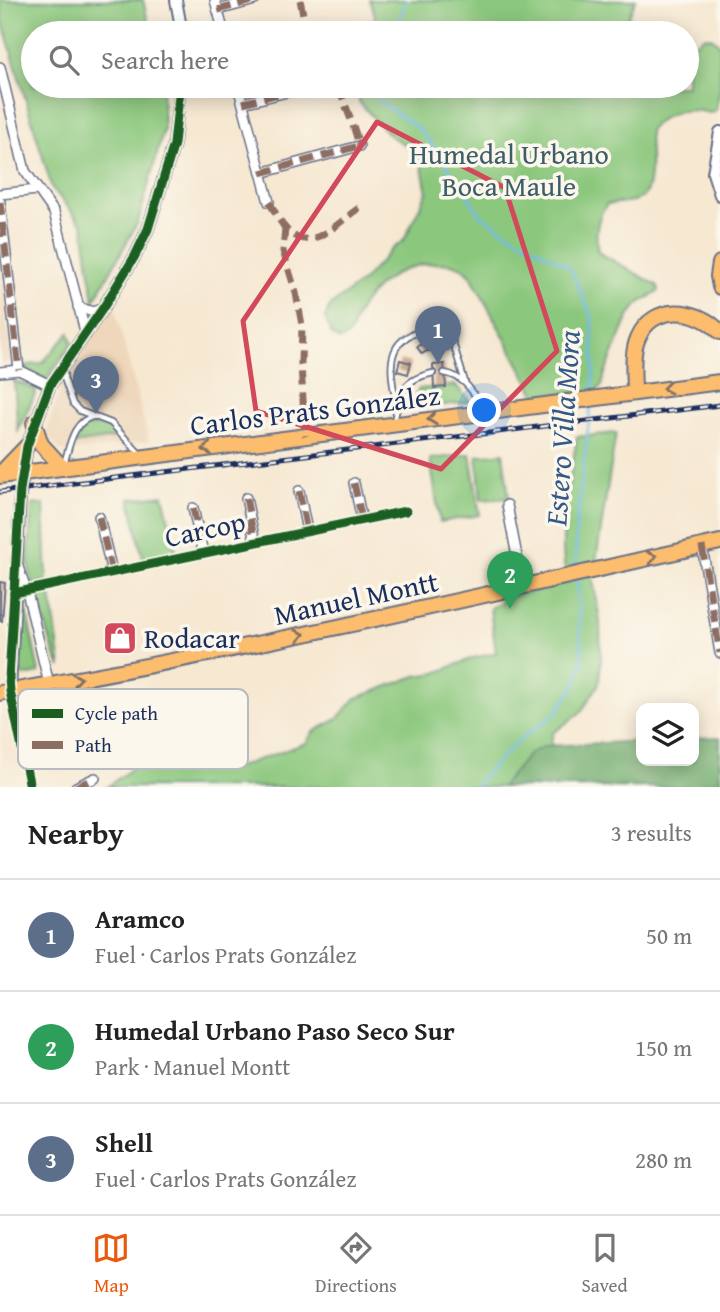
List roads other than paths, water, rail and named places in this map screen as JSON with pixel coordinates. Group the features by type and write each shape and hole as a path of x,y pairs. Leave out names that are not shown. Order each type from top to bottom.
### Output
{"main road":[{"path":"720,262 720,287"},
{"path":"634,393 636,344 641,332 651,321 671,313 685,312 706,320 720,332"},
{"name":"Carlos Prats González","path":"0,475 720,382"},
{"path":"34,424 45,450 62,468"},
{"path":"0,475 27,446"},
{"name":"Manuel Montt","path":"22,689 198,657 720,542"}],"street":[{"path":"177,0 180,21"},
{"path":"216,5 255,0"},
{"path":"0,67 4,98 25,171 54,212 86,335"},
{"path":"18,741 5,692 21,473 27,446 50,385 103,308 148,229 174,144 179,98"},
{"path":"242,98 269,202"},
{"path":"243,103 263,98"},
{"path":"720,132 713,173 720,195"},
{"path":"261,173 359,146"},
{"path":"0,194 37,190"},
{"path":"0,202 19,370"},
{"path":"78,307 93,312 103,308"},
{"path":"0,372 19,370 50,385"},
{"path":"354,483 362,520"},
{"path":"299,491 307,531"},
{"path":"246,498 255,542"},
{"path":"507,505 523,587"},
{"path":"194,508 203,553"},
{"name":"Carcop","path":"13,593 406,511"},
{"path":"99,517 112,572"},
{"path":"702,546 720,653"},
{"path":"16,560 26,589 49,684"},
{"path":"25,769 30,787"},
{"path":"75,787 95,778"}],"lane":[{"path":"397,408 391,372 392,357 397,345 413,334 432,329 450,333 464,382"},
{"path":"64,363 64,378 74,404 80,411 96,416 118,429 143,457"},
{"path":"393,425 406,385 419,376 433,373"},
{"path":"444,373 456,376 464,382 486,412"},
{"path":"62,468 75,429 86,418 96,416"}],"waterway":[{"name":"Estero Villa Mora","path":"398,21 406,0"},
{"name":"Estero Villa Mora","path":"378,98 418,128 480,214 499,228 570,267 592,317 592,394"},
{"name":"Estero Villa Mora","path":"576,568 576,525 591,404"},
{"name":"Estero Villa Mora","path":"475,787 517,742 557,712 575,685 582,663 577,578"}],"railway":[{"path":"0,492 720,405"}],"place":[{"name":"Aramco","path":"438,364"},
{"name":"Shell","path":"96,414"},
{"name":"Humedal Urbano Paso Seco Sur","path":"510,609"},
{"name":"Rodacar","path":"120,638"}],"park label":[{"name":"Humedal Urbano Boca Maule","path":"509,170"}]}
